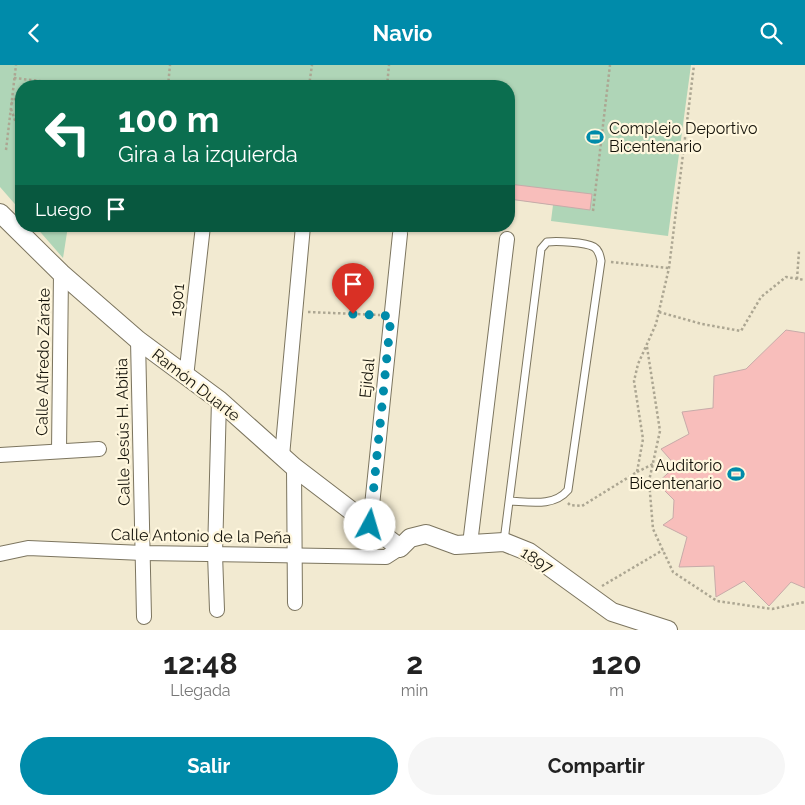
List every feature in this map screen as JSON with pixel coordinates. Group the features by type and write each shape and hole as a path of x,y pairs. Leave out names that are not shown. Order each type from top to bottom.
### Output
{"street":[{"name":"Ramón Duarte","path":"0,213 15,228"},
{"name":"Ramón Duarte","path":"19,232 61,273 138,340 219,400 288,461 400,549"},
{"name":"1901","path":"186,377 202,232"},
{"path":"295,603 288,461 296,312 303,232"},
{"name":"Ejidal","path":"370,525 400,234"},
{"path":"470,544 507,239"},
{"name":"Calle Alfredo Zárate","path":"59,451 61,273"},
{"name":"Calle Jesús H. Abitia","path":"138,340 144,617"},
{"path":"217,610 215,554 219,400"},
{"path":"0,455 99,449"},
{"name":"1897","path":"400,549 410,538 426,534 456,545 504,542 529,552 612,612 668,630"},
{"name":"Calle Antonio de la Peña","path":"0,554 28,548 143,553 386,557 400,549"}],"lane":[{"path":"504,542 540,249 546,243 556,241 593,247 598,251 601,261 568,490 562,497 553,501 536,503 510,501"}],"path":[{"path":"6,149 16,65"},
{"path":"169,80 170,65"},
{"path":"310,80 312,65"},
{"path":"388,80 389,65"},
{"path":"593,211 610,65"},
{"path":"637,472 643,439 634,381 638,364 647,347 659,312 669,268 694,65"},
{"path":"14,78 32,80"},
{"path":"10,106 15,98"},
{"path":"10,106 15,120"},
{"path":"797,279 799,251"},
{"path":"601,261 669,268"},
{"path":"659,312 702,324 741,331 760,297 786,277 805,280"},
{"path":"296,312 391,316"},
{"path":"647,347 660,431 650,481 653,529 673,571 717,601 772,609 805,602"},
{"path":"562,497 570,505 582,505 653,463"},
{"path":"588,595 663,550"}],"green space":[{"name":"Complejo Deportivo Bicentenario","path":"0,65 691,65 668,236 551,221 553,205 515,200 515,80 15,80 15,204 0,187"},
{"path":"40,232 67,232 63,258"}],"building":[{"path":"515,185 592,194 590,210 515,200"},
{"name":"Auditorio Bicentenario","path":"786,330 805,333 805,588 791,582 769,606 744,581 716,597 714,566 679,567 687,537 663,525 673,518 674,500 657,483 676,466 661,449 689,434 682,412 713,408 714,376 746,369"}],"place":[{"name":"Complejo Deportivo Bicentenario","path":"595,137"},
{"name":"Auditorio Bicentenario","path":"736,474"}],"route":[{"path":"353,314 391,316 370,525"}]}
